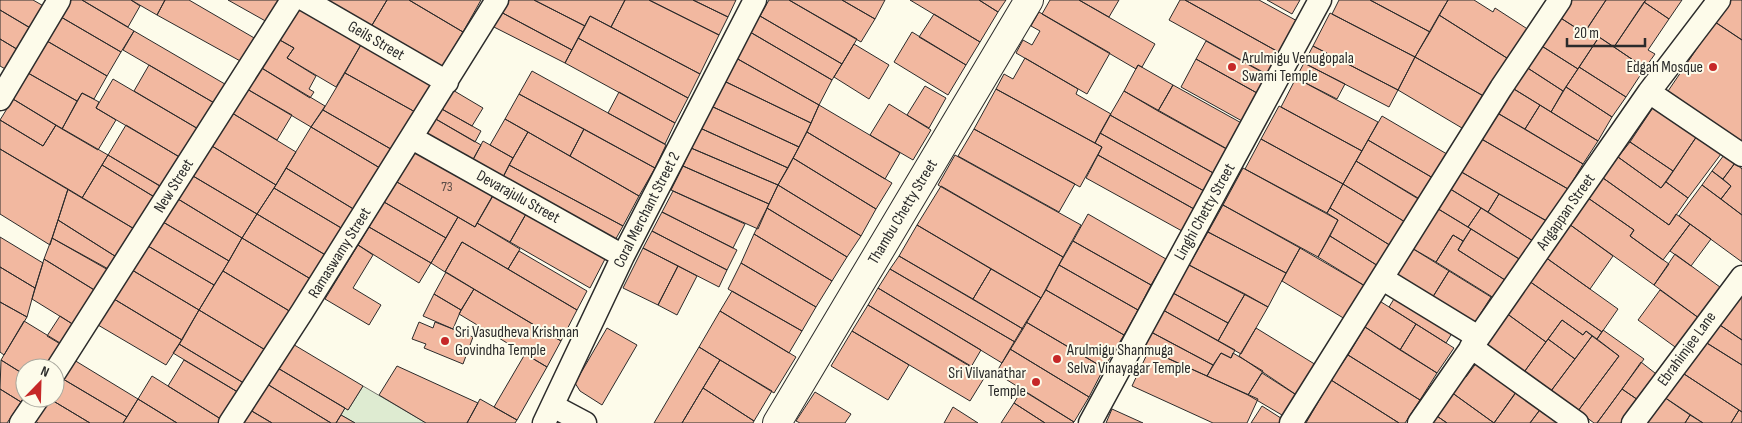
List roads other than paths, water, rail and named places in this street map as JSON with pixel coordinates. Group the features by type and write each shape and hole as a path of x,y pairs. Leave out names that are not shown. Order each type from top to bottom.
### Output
{"street":[{"path":"0,99 59,0"},
{"name":"New Street","path":"64,358 292,0"},
{"name":"Geils Street","path":"306,0 447,82"},
{"name":"Ramaswamy Street","path":"230,423 412,138 497,0"},
{"name":"Coral Merchant Street 2","path":"548,414 624,256 755,0"},
{"name":"Thambu Chetty Street","path":"776,423 1029,0"},
{"name":"Linghi Chetty Street","path":"1090,423 1320,0"},
{"path":"1291,423 1501,88 1560,0"},
{"name":"Angappan Street","path":"1418,423 1649,92 1716,1"},
{"path":"1649,92 1742,155"},
{"name":"Devarajulu Street","path":"412,138 624,256"},
{"name":"Ebrahimjee Lane","path":"1633,423 1742,277"},
{"path":"1383,279 1474,342 1577,423"},
{"path":"21,423 31,408"},
{"path":"548,414 585,423"}],"place":[{"name":"Arulmigu Venugopala Swami Temple","path":"1232,67"},
{"name":"Edgah Mosque","path":"1713,67"},
{"name":"Sri Vasudheva Krishnan Govindha Temple","path":"445,341"},
{"name":"Arulmigu Shanmuga Selva Vinayagar Temple","path":"1057,359"},
{"name":"Sri Vilvanathar Temple","path":"1036,382"}]}
